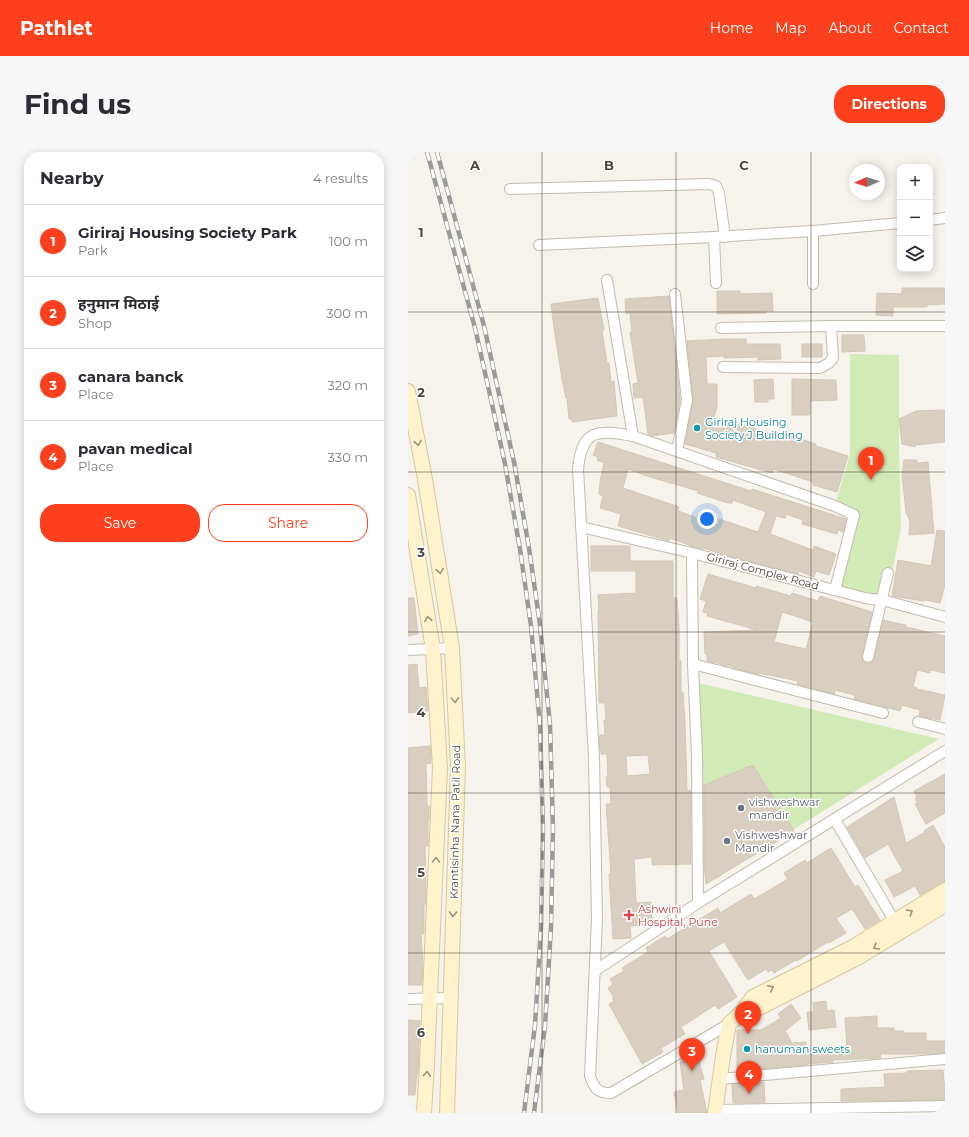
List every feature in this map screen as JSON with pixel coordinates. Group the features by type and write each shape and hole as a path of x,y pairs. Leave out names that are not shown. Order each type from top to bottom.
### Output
{"main road":[{"name":"Krantisinha Nana Patil Road","path":"408,390 425,479 452,648 458,766 446,1113"},
{"name":"Krantisinha Nana Patil Road","path":"408,495 433,649 440,768 424,1113"},
{"path":"716,1112 723,1056 729,1024 742,1012 753,997 853,946 895,922 945,890"},
{"path":"742,1012 759,1008 859,957 945,905"}],"street":[{"path":"510,189 709,184 716,186 720,193 725,237"},
{"path":"933,220 945,218"},
{"path":"539,245 725,237 897,222"},
{"path":"813,230 813,284"},
{"path":"714,237 716,283"},
{"path":"607,280 633,436"},
{"path":"675,294 687,400 677,451"},
{"path":"723,367 820,368 829,363 833,358 832,326"},
{"path":"721,328 945,326"},
{"path":"729,1024 611,1093 602,1093 594,1088 590,1076 596,970 597,919 594,758 578,469 579,455 584,443 591,436 600,433 610,432 633,436 834,506 854,515 835,590"},
{"name":"Giriraj Complex Road","path":"581,527 692,553 945,617"},
{"path":"692,553 693,664 697,756 698,903"},
{"path":"868,658 888,573"},
{"path":"408,650 452,648"},
{"path":"693,664 883,713"},
{"path":"918,722 945,729"},
{"path":"596,970 698,903 945,751"},
{"path":"835,820 895,922"},
{"path":"408,999 451,998"},
{"path":"720,1079 945,1059"},
{"path":"716,1112 945,1106"}],"green space":[{"path":"850,354 899,355 901,528 886,601 835,590 854,515 835,506 850,454"},
{"path":"699,683 939,739 706,884"}],"building":[{"path":"902,288 945,288 945,304 927,305 927,307 893,307 893,316 876,315 877,293 902,294"},
{"path":"717,291 740,291 740,294 772,293 773,311 766,311 766,313 717,314"},
{"path":"669,296 680,400 674,433 651,436 648,434 643,397 634,398 633,384 638,383 630,332 632,332 630,313 626,314 625,299"},
{"path":"598,298 604,330 602,331 607,363 609,363 611,382 614,381 617,416 572,422 572,419 569,419 567,398 562,379 551,304"},
{"path":"842,335 864,335 865,351 842,352"},
{"path":"746,339 746,344 780,344 781,359 758,360 758,357 706,357 707,384 717,384 717,407 714,417 791,439 792,436 816,444 816,446 848,456 837,492 813,485 813,482 773,469 772,473 716,457 716,453 685,444 693,400 687,341"},
{"path":"802,344 822,344 822,357 802,357"},
{"path":"773,379 774,399 768,399 768,402 755,402 754,380"},
{"path":"792,379 836,380 837,400 810,401 810,415 792,415"},
{"path":"945,410 945,442 915,445 915,447 902,444 899,419 916,411"},
{"path":"598,442 751,491 752,489 846,519 843,532 838,530 837,534 802,524 803,520 786,514 785,518 776,516 770,534 813,550 814,546 836,554 829,575 816,571 814,577 799,571 798,574 721,554 704,548 697,548 670,538 669,541 618,526 621,514 600,508 603,496 599,494 600,482 604,463 597,460 598,457 593,455","holes":["628,469 698,491 697,493 728,503 732,503 733,500 766,512 758,532 719,519 717,525 678,511 679,507 623,488"]},
{"path":"904,460 917,460 917,463 928,462 934,533 909,535 910,521 906,512 902,475"},
{"path":"937,530 945,531 945,585 940,603 892,596 898,560 931,566"},
{"path":"591,546 630,546 630,561 673,561 673,598 677,598 679,661 681,661 681,692 683,692 685,722 687,791 691,790 691,864 652,865 652,857 634,859 636,903 651,902 652,925 630,926 631,938 613,939 609,874 611,874 606,804 611,804 610,787 607,787 606,777 608,777 607,754 601,754 599,737 600,735 605,735 604,720 606,720 605,703 599,703 598,595 636,593 636,571 591,571","holes":["648,755 650,774 627,776 626,756"]},
{"path":"708,574 756,588 756,586 791,596 792,593 818,601 820,596 872,612 862,655 862,659 866,663 870,663 874,659 883,620 945,636 945,673 930,670 930,673 917,670 913,687 945,695 940,720 919,716 920,710 902,705 900,711 854,699 855,695 835,690 834,694 797,684 798,681 759,674 733,668 734,666 725,666 707,661 707,654 705,654 704,632 757,630 707,616 708,613 703,612 706,601 700,599","holes":["782,612 813,622 806,649 774,642"]},
{"path":"408,598 414,598 418,634 408,636"},
{"path":"417,664 419,688 426,687 428,711 408,713 408,665"},
{"path":"430,746 431,763 426,764 427,806 429,806 429,820 428,846 425,846 426,904 424,904 424,934 421,934 423,966 422,985 408,985 408,748"},
{"name":"vishweshwar mandir","path":"753,765 794,831 706,884 704,863 704,785"},
{"path":"945,774 945,813 926,824 915,804 918,803 915,799 917,797 914,791"},
{"path":"894,797 906,843 925,832 924,831 933,825 945,847 945,882 920,895 915,886 894,897 885,880 903,871 888,844 865,858 847,827"},
{"path":"831,848 855,887 858,885 880,920 865,929 852,909 836,918 846,933 774,973 772,970 768,972 766,969 748,980 724,942 709,951 737,997 718,1009 715,1005 681,1027 685,1034 661,1048 663,1052 642,1064 609,1004 614,1001 612,998 614,997 608,988 613,984 610,979 624,971 622,968 648,952 646,948 665,936 667,939 718,908 720,913 751,894 754,899 788,879 784,873 805,860 807,863"},
{"path":"826,1001 827,1011 834,1010 836,1027 809,1030 807,1012 814,1012 813,1003"},
{"path":"791,1004 801,1018 785,1031 792,1043 806,1042 806,1049 847,1046 845,1018 877,1016 877,1028 894,1028 894,1031 904,1031 904,1033 926,1033 926,1041 945,1041 945,1053 880,1054 881,1058 833,1060 833,1062 807,1065 737,1071 737,1030 761,1030 781,1018 778,1014"},
{"path":"408,1020 420,1021 418,1074 415,1095 408,1095"},
{"path":"698,1058 704,1079 700,1080 707,1113 678,1113 674,1092 684,1090 680,1062"},
{"path":"943,1070 945,1100 841,1101 841,1089 885,1087 884,1074 907,1073 907,1071"},
{"path":"764,1082 765,1103 733,1103 732,1084"}],"railway":[{"path":"427,152 475,328 490,395 505,464 520,549 531,626 540,726 543,828 541,927 535,1025 524,1113"},
{"path":"437,152 484,326 514,462 529,548 540,625 550,725 553,828 551,927 545,1026 534,1113"}],"place":[{"name":"Giriraj Housing Society J Building","path":"697,428"},
{"name":"Giriraj Housing Society Park","path":"871,480"},
{"name":"vishweshwar mandir","path":"741,808"},
{"name":"Vishweshwar Mandir","path":"727,841"},
{"name":"Ashwini Hospital, Pune","path":"629,915"},
{"name":"हनुमान मिठाई","path":"748,1034"},
{"name":"hanuman sweets","path":"747,1049"},
{"name":"canara banck","path":"692,1071"},
{"name":"pavan medical","path":"749,1094"}]}
